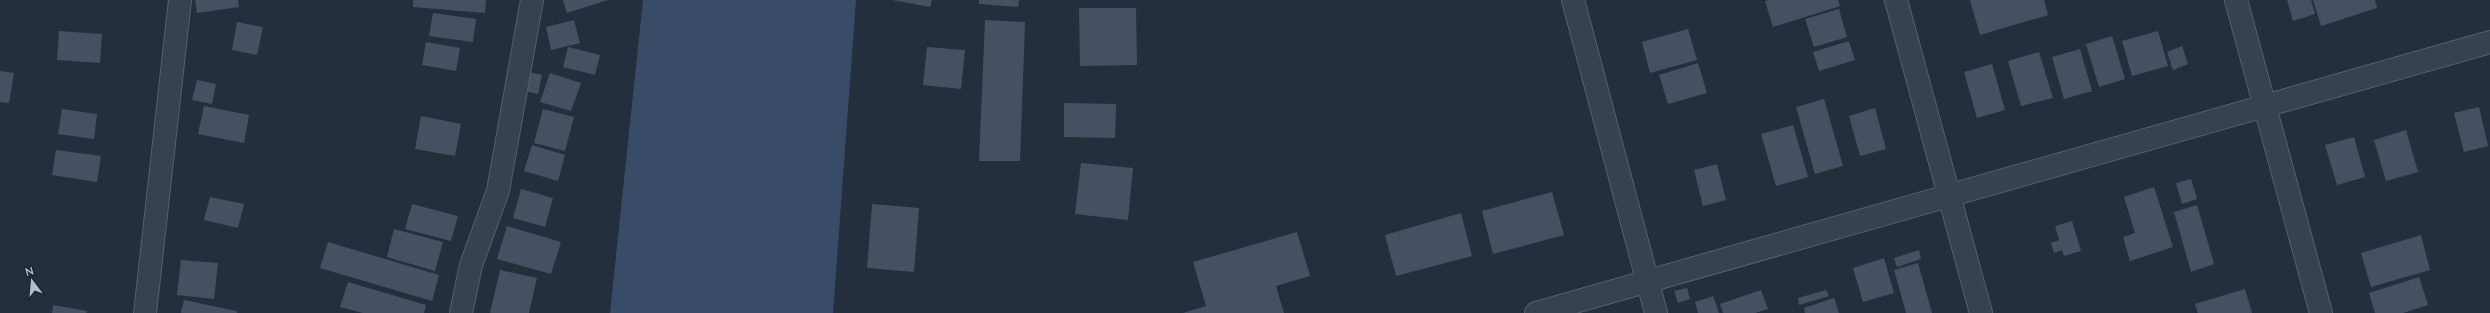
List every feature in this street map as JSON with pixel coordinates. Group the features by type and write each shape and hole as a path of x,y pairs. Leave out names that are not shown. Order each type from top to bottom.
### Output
{"street":[{"path":"145,313 180,0"},
{"path":"460,313 471,265 498,191 532,0"},
{"path":"1573,0 1656,313"},
{"path":"1896,0 1981,313"},
{"path":"2236,0 2321,313"},
{"path":"1536,313 2490,42"}],"water":[{"path":"643,0 856,0 833,313 610,313"}],"building":[{"path":"195,0 238,0 239,7 197,13"},
{"path":"413,0 486,0 485,13 413,7"},
{"path":"563,0 608,0 567,13"},
{"path":"892,0 932,0 930,7"},
{"path":"979,0 1019,0 1018,7 979,4"},
{"path":"1838,0 1840,6 1773,27 1765,1"},
{"path":"1970,0 2044,0 2048,15 1980,35"},
{"path":"2287,0 2311,0 2315,14 2293,21"},
{"path":"2313,0 2375,0 2377,8 2321,26"},
{"path":"1079,8 1136,8 1137,65 1080,66"},
{"path":"1839,9 1847,37 1814,47 1805,19"},
{"path":"433,13 476,19 473,42 429,36"},
{"path":"574,20 580,43 551,50 546,27"},
{"path":"985,20 1025,22 1020,161 979,161"},
{"path":"237,22 263,27 257,55 232,50"},
{"path":"1688,29 1697,60 1650,73 1642,42"},
{"path":"59,31 102,34 100,63 57,60"},
{"path":"2158,31 2168,66 2132,76 2122,41"},
{"path":"2112,36 2125,79 2099,87 2086,44"},
{"path":"1849,41 1855,60 1819,71 1813,52"},
{"path":"426,42 460,48 456,71 422,65"},
{"path":"2182,46 2188,64 2173,70 2167,52"},
{"path":"568,47 600,55 595,75 563,67"},
{"path":"927,47 965,50 961,89 923,85"},
{"path":"2080,49 2092,91 2064,99 2052,57"},
{"path":"2039,52 2053,98 2021,106 2008,61"},
{"path":"1698,63 1707,93 1668,104 1659,75"},
{"path":"1992,64 2005,110 1977,118 1964,72"},
{"path":"0,71 14,73 9,103 0,102"},
{"path":"529,72 542,75 538,94 525,91"},
{"path":"550,73 581,83 571,111 540,102"},
{"path":"197,80 216,84 212,104 192,100"},
{"path":"1824,99 1843,166 1815,174 1796,107"},
{"path":"1064,103 1116,104 1115,138 1064,137"},
{"path":"204,106 249,115 244,143 198,134"},
{"path":"2479,107 2488,146 2464,152 2454,113"},
{"path":"1875,108 1886,149 1860,156 1849,116"},
{"path":"62,109 97,114 94,139 58,134"},
{"path":"543,109 574,117 565,151 534,143"},
{"path":"421,116 461,124 455,156 415,149"},
{"path":"1793,125 1808,177 1776,186 1761,134"},
{"path":"2406,130 2418,172 2386,181 2374,140"},
{"path":"2354,137 2365,177 2337,185 2325,145"},
{"path":"532,145 565,155 558,181 524,171"},
{"path":"56,150 101,156 97,182 52,175"},
{"path":"1081,163 1133,168 1128,220 1075,214"},
{"path":"1717,164 1726,200 1703,206 1694,170"},
{"path":"2191,179 2197,199 2182,204 2176,183"},
{"path":"2154,187 2173,247 2130,261 2123,237 2135,233 2124,197"},
{"path":"521,189 553,198 545,227 513,218"},
{"path":"1552,192 1564,235 1493,254 1482,211"},
{"path":"210,197 244,204 238,228 204,220"},
{"path":"412,204 458,216 451,241 405,229"},
{"path":"872,204 919,208 914,272 867,268"},
{"path":"2197,205 2214,264 2191,272 2174,212"},
{"path":"1461,213 1472,256 1396,276 1385,235"},
{"path":"2072,221 2081,251 2064,256 2062,250 2054,253 2051,243 2059,240 2055,226"},
{"path":"507,226 561,242 551,274 497,259"},
{"path":"394,229 443,242 435,271 387,257"},
{"path":"1297,232 1310,276 1276,286 1284,313 1183,313 1206,306 1193,262"},
{"path":"2421,235 2430,270 2371,287 2361,253"},
{"path":"328,242 439,275 432,301 320,268"},
{"path":"1919,250 1921,259 1897,267 1894,258"},
{"path":"1884,258 1894,293 1863,302 1853,268"},
{"path":"181,260 218,263 214,299 177,295"},
{"path":"1918,263 1932,313 1906,313 1894,270"},
{"path":"500,270 537,278 529,313 490,313"},
{"path":"2419,277 2428,305 2403,313 2375,313 2369,293"},
{"path":"348,282 426,305 424,313 363,313 340,307"},
{"path":"1687,288 1690,299 1678,303 1674,291"},
{"path":"2245,289 2252,313 2198,313 2195,304"},
{"path":"1761,290 1768,309 1755,313 1723,313 1720,304"},
{"path":"1826,290 1829,296 1799,305 1798,298"},
{"path":"1713,296 1719,313 1698,313 1695,302"},
{"path":"1834,298 1839,313 1805,313 1804,308"},
{"path":"184,300 237,311 237,313 181,313"},
{"path":"53,305 87,311 86,313 52,313"}]}
